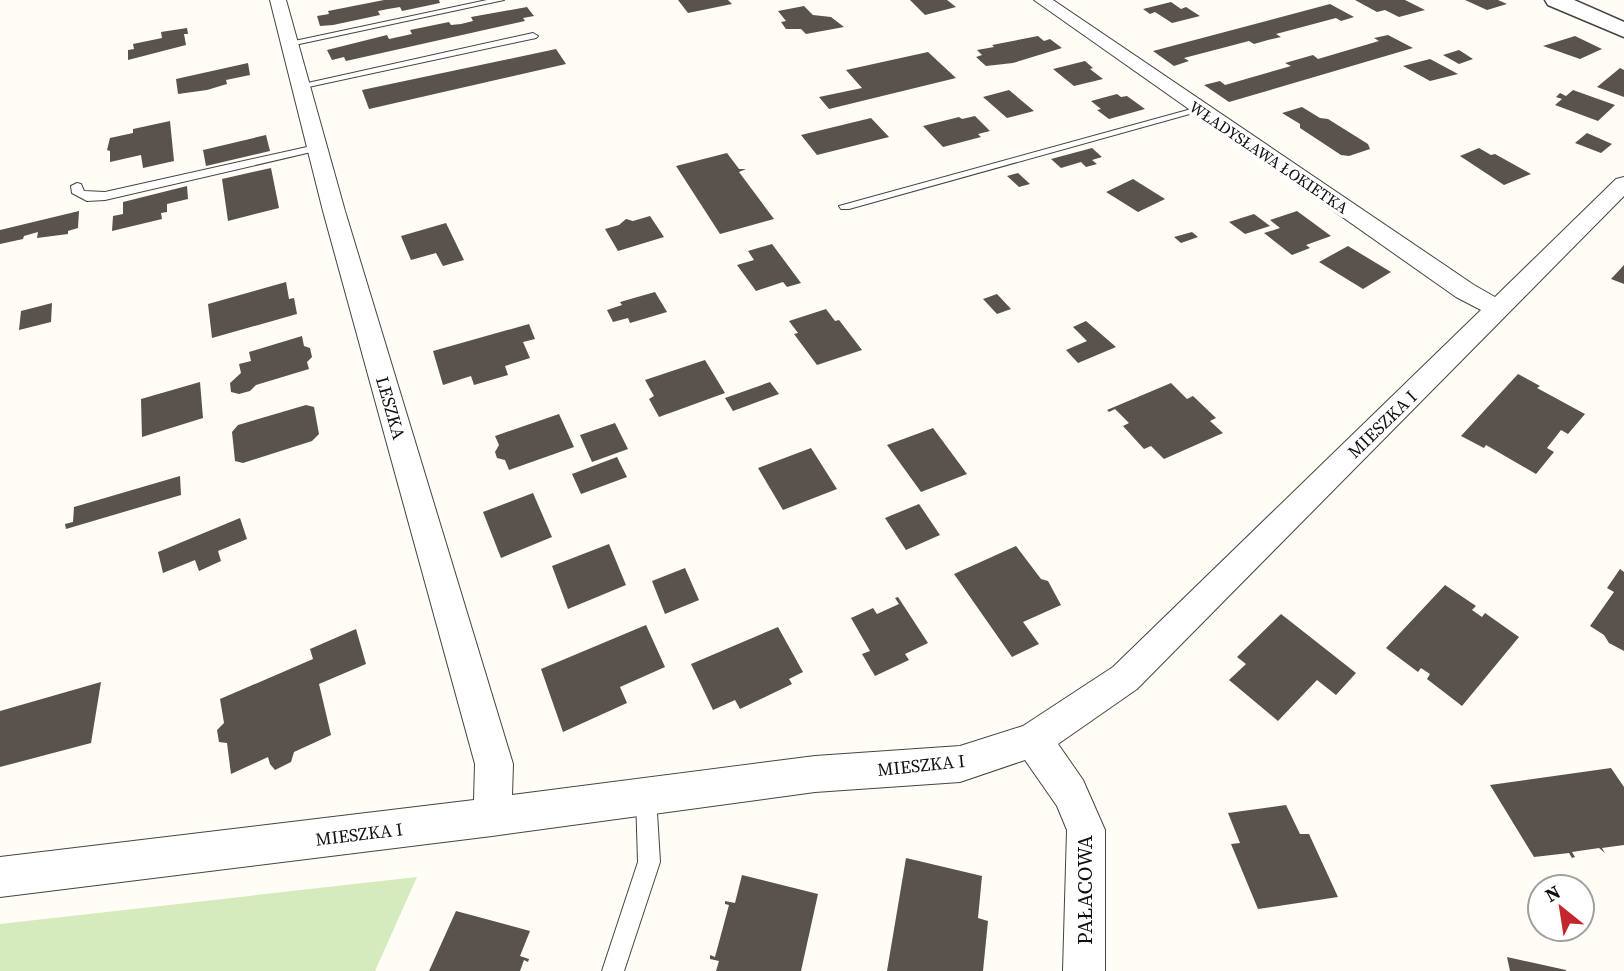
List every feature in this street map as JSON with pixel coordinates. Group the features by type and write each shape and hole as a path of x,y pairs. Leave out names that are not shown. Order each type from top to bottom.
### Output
{"street":[{"name":"LESZKA","path":"278,0 316,148 494,764 492,817"},
{"name":"WŁADYSŁAWA ŁOKIETKA","path":"1042,0 1465,291 1499,309"},
{"path":"1556,0 1624,30"},
{"name":"MIESZKA I","path":"0,877 492,817 815,774 960,764 1033,740 1125,678 1624,184"},
{"name":"PAŁACOWA","path":"1033,740 1070,793 1086,830 1084,971"}],"lane":[{"path":"290,43 500,0"},
{"path":"299,86 533,36"},
{"path":"845,206 1199,110"},
{"path":"77,186 78,193 88,197 105,196 316,148"},
{"path":"613,971 649,862 646,796"}],"green space":[{"path":"417,877 375,971 0,971 0,924"}],"building":[{"path":"384,0 439,0 440,3 402,11 400,7 388,9 378,11 380,15 320,26 317,16 329,14 328,11"},
{"path":"678,0 728,0 732,4 688,13"},
{"path":"910,0 947,0 956,7 925,15"},
{"path":"1355,0 1405,0 1425,10 1399,17 1385,10 1377,12"},
{"path":"1465,0 1498,0 1507,4 1487,10"},
{"path":"1171,2 1200,16 1172,23 1155,12 1150,14 1143,9"},
{"path":"1330,4 1354,17 1341,21 1336,18 1276,34 1281,37 1254,44 1249,41 1184,58 1189,61 1174,66 1153,51"},
{"path":"804,6 813,15 831,17 844,27 806,34 801,29 786,29 781,22 786,21 778,11"},
{"path":"527,7 534,16 523,18 525,21 346,61 344,57 332,60 327,50 387,35 389,39 412,34 410,30 449,22 451,25 461,24 473,21 471,17"},
{"path":"187,28 188,34 184,34 186,45 128,60 128,50 134,49 133,44 162,38 161,32"},
{"path":"1388,35 1413,48 1229,102 1204,85 1220,81 1225,85 1291,66 1285,63 1313,55 1318,59 1379,41 1374,38"},
{"path":"1038,36 1044,41 1050,39 1062,48 1013,63 986,66 976,57 982,55 977,50"},
{"path":"1575,36 1602,49 1580,59 1543,46"},
{"path":"556,49 566,64 369,109 362,90"},
{"path":"1459,50 1473,59 1459,64 1443,55"},
{"path":"928,52 956,78 829,109 819,97 862,88 846,70"},
{"path":"1430,59 1458,74 1430,81 1403,66"},
{"path":"1085,61 1093,68 1090,69 1103,79 1074,86 1053,69"},
{"path":"248,63 250,75 226,80 227,84 207,90 178,94 176,79"},
{"path":"1620,68 1624,70 1624,97 1597,87"},
{"path":"1009,90 1034,111 1007,118 983,97"},
{"path":"1573,90 1615,105 1598,121 1555,105 1562,99 1556,97 1560,93 1566,96"},
{"path":"1117,94 1121,97 1127,96 1145,109 1109,119 1097,110 1101,109 1091,101"},
{"path":"1302,107 1320,118 1328,119 1368,144 1370,149 1349,156 1341,155 1282,113"},
{"path":"975,116 990,131 978,134 981,137 943,147 923,126 959,117 962,119"},
{"path":"871,118 889,137 817,155 801,135"},
{"path":"170,121 174,161 143,168 141,155 110,162 110,151 107,150 110,138 133,133 133,129"},
{"path":"1587,133 1612,144 1601,153 1575,143"},
{"path":"266,135 270,151 206,166 203,150"},
{"path":"1092,148 1102,157 1092,160 1097,164 1086,167 1081,162 1061,168 1051,159"},
{"path":"1479,148 1531,174 1504,185 1460,156"},
{"path":"727,153 739,169 746,169 739,172 774,219 720,234 676,166"},
{"path":"271,168 279,208 228,221 222,179"},
{"path":"1018,173 1030,184 1019,187 1007,176"},
{"path":"1133,179 1165,199 1138,212 1106,192"},
{"path":"187,186 188,199 167,204 167,212 161,213 162,219 112,231 113,216 123,214 123,202"},
{"path":"79,211 78,228 68,231 68,234 37,238 38,232 24,236 23,239 0,244 0,230"},
{"path":"1297,211 1331,236 1306,245 1310,248 1292,255 1264,233 1280,228 1270,220"},
{"path":"1254,214 1270,226 1245,234 1229,222"},
{"path":"650,216 664,237 618,251 605,229 619,225 626,219 633,221"},
{"path":"446,223 464,260 443,266 436,253 411,260 401,236"},
{"path":"1192,232 1198,237 1181,243 1174,237"},
{"path":"772,244 801,283 787,287 783,282 756,291 737,265 754,260 748,251"},
{"path":"1348,246 1391,272 1363,289 1319,262"},
{"path":"1624,265 1624,284 1611,279"},
{"path":"286,282 289,299 294,298 297,314 212,338 208,304"},
{"path":"655,292 667,312 630,323 628,318 613,322 607,310 622,305 620,302"},
{"path":"997,294 1011,309 997,314 983,299"},
{"path":"52,303 51,322 19,330 21,311"},
{"path":"826,309 835,321 839,320 862,350 817,365 794,334 798,333 789,321"},
{"path":"1086,321 1116,347 1078,363 1066,350 1087,341 1073,327"},
{"path":"529,324 535,339 523,342 530,358 505,366 508,375 474,385 471,376 443,385 433,351"},
{"path":"302,336 304,346 310,348 312,357 307,362 309,369 256,385 250,391 239,394 231,392 230,383 241,373 239,364 251,361 249,352"},
{"path":"705,360 725,393 659,417 649,399 654,396 645,380"},
{"path":"1518,374 1540,386 1537,388 1585,414 1568,434 1561,430 1547,448 1554,452 1536,474 1486,445 1484,448 1461,436"},
{"path":"200,382 203,418 142,437 141,399"},
{"path":"770,382 779,394 733,411 725,398"},
{"path":"1171,383 1187,399 1193,396 1216,418 1210,421 1223,433 1164,459 1151,446 1144,449 1123,426 1129,423 1115,409 1109,412 1107,410"},
{"path":"306,405 314,407 319,434 312,441 243,463 235,461 232,432 238,425"},
{"path":"559,414 574,447 509,470 505,460 497,458 495,452 499,445 495,436"},
{"path":"615,423 628,449 592,462 580,435"},
{"path":"933,428 967,474 921,492 887,445"},
{"path":"811,448 837,489 783,510 758,468"},
{"path":"617,457 627,477 581,494 572,474"},
{"path":"180,476 181,495 66,529 65,524 73,522 74,507"},
{"path":"533,493 552,537 501,558 483,512"},
{"path":"919,504 940,535 906,550 885,518"},
{"path":"240,518 247,539 218,551 221,561 199,571 195,560 163,573 158,552"},
{"path":"609,544 626,585 568,609 552,566"},
{"path":"1016,546 1041,579 1048,581 1061,605 1023,622 1039,644 1012,657 954,574"},
{"path":"685,568 699,600 665,614 652,581"},
{"path":"1620,569 1624,572 1624,651 1609,643 1604,635 1590,626 1614,592 1607,588"},
{"path":"1445,585 1476,606 1472,610 1482,617 1485,613 1519,637 1462,706 1427,679 1430,674 1421,668 1418,672 1386,648"},
{"path":"898,597 928,643 905,654 909,660 875,676 862,654 870,651 851,618 873,608 877,614 899,604 895,598"},
{"path":"1281,614 1356,673 1336,695 1317,680 1278,721 1229,680 1246,664 1237,657"},
{"path":"646,625 665,667 620,687 627,703 563,732 541,669"},
{"path":"778,627 803,672 789,679 792,684 740,709 735,700 713,710 691,664"},
{"path":"356,629 366,664 319,684 331,735 294,752 291,762 275,770 268,757 231,774 227,743 219,742 217,730 224,723 220,699 313,659 310,649"},
{"path":"101,682 91,743 0,767 0,711"},
{"path":"1611,768 1624,787 1624,845 1602,848 1605,853 1599,848 1572,852 1575,857 1572,858 1569,853 1534,857 1490,785"},
{"path":"1286,805 1300,834 1309,834 1338,897 1258,909 1231,844 1240,843 1228,813"},
{"path":"906,858 982,876 978,918 988,921 983,971 887,971"},
{"path":"742,875 818,894 801,971 716,971 719,961 710,959 710,955 715,957 729,905 725,904 725,901 735,903"},
{"path":"456,911 530,931 520,956 529,959 528,962 524,960 520,971 429,971"},
{"path":"1507,957 1566,970 1566,971 1510,971"}]}
